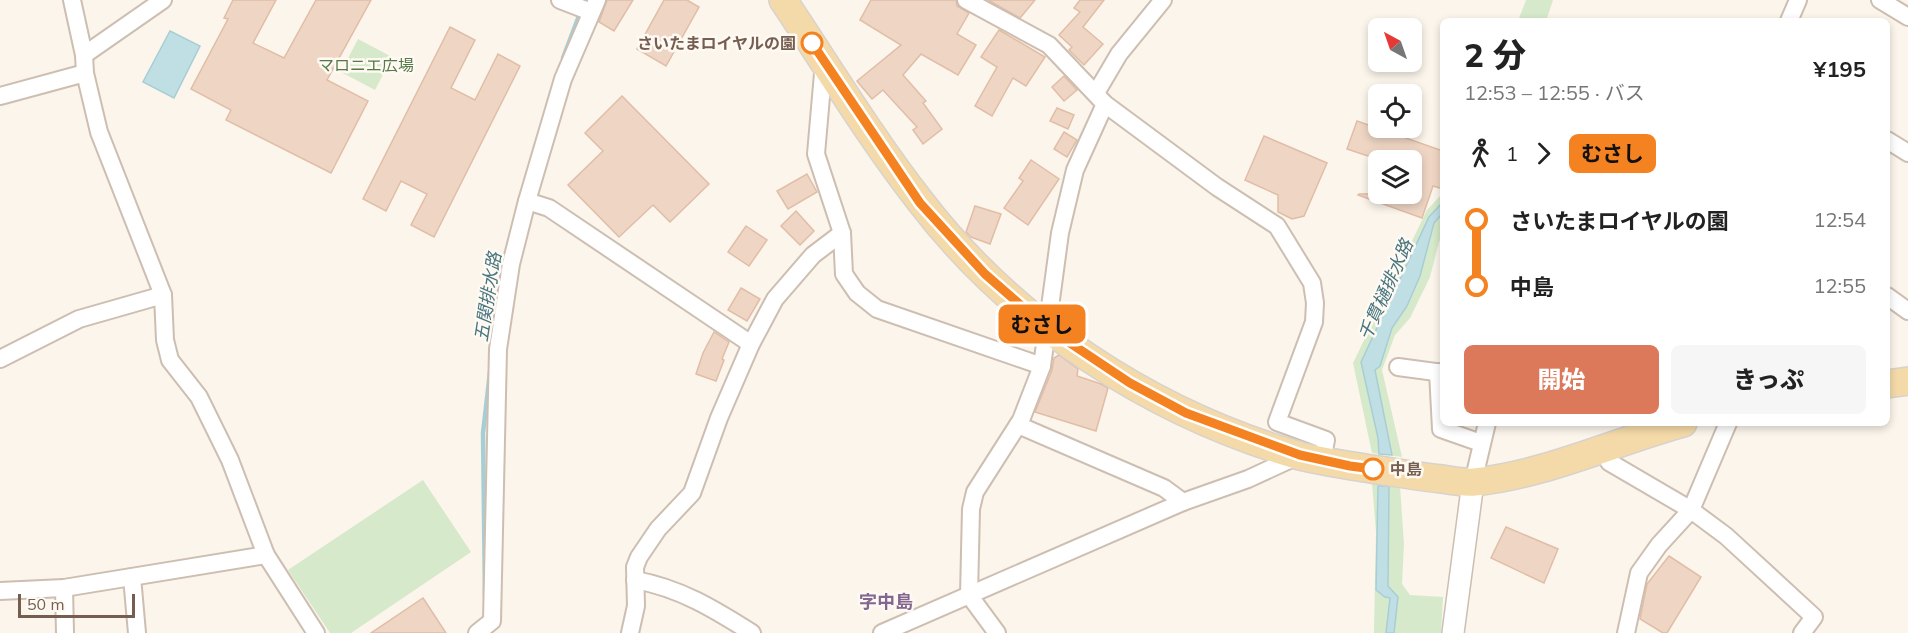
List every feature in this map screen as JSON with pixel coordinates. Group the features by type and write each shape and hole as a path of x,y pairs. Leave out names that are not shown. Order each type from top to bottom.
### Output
{"main road":[{"path":"783,0 920,203 985,274 1046,327 1081,352 1149,395 1186,413 1311,458 1402,475 1473,482 1553,466 1670,426"},
{"path":"1890,384 1908,381"}],"street":[{"path":"72,0 84,55 85,73 99,132 164,295 165,340 170,360 199,397 230,460 266,555 316,633"},
{"path":"84,55 163,0"},
{"path":"477,633 492,621 498,349 511,264 563,79 594,6 562,0"},
{"path":"882,633 1183,502 1311,458 1326,440 1277,422 1314,322 1315,303 1312,283 1277,225 1217,187 1100,98 1049,45 966,0"},
{"path":"997,633 969,595 971,509 975,492 1018,425 1042,366 1060,233 1075,170 1100,98 1119,54 1163,0"},
{"path":"1790,18 1798,0"},
{"path":"1880,0 1908,17"},
{"path":"824,62 816,154 842,233 844,274 856,293 877,309 1042,366"},
{"path":"0,96 85,73"},
{"path":"1890,142 1908,153"},
{"path":"527,201 549,208 752,344"},
{"path":"630,633 636,606 635,567 647,543 692,493 719,418 775,299 813,255 842,233"},
{"path":"0,359 79,319 164,295"},
{"path":"1890,298 1908,311"},
{"path":"1398,367 1440,373"},
{"path":"1018,425 1164,488 1183,502"},
{"path":"1441,426 1441,429 1481,443"},
{"path":"1453,633 1473,482 1486,426"},
{"path":"1626,633 1639,573 1659,545 1691,510 1727,426"},
{"path":"1602,448 1609,462 1691,510 1726,536 1814,617 1802,633"},
{"path":"0,591 64,588 266,555"},
{"path":"132,577 137,633"},
{"path":"636,580 659,584 678,591 719,612 752,633"},
{"path":"64,588 65,633"}],"green space":[{"path":"1526,0 1553,0 1547,18 1519,18"},
{"name":"マロニエ広場","path":"358,39 392,57 375,90 341,72"},
{"path":"1440,196 1440,240 1430,277 1410,318 1395,335 1382,370 1402,457 1372,453 1353,363 1427,210"},
{"path":"423,480 471,552 351,633 330,633 288,570"},
{"path":"1372,483 1400,486 1404,544 1402,584 1410,595 1443,597 1441,633 1374,633 1376,532"}],"water":[{"path":"170,31 200,46 174,98 143,82"},
{"path":"1440,205 1440,216 1434,223 1420,276 1407,306 1392,328 1380,366 1375,370 1392,455 1379,454 1378,438 1361,362 1429,217"},
{"path":"1378,486 1389,486 1388,586 1398,597 1394,633 1386,633 1390,598 1376,590"}],"building":[{"path":"233,0 276,0 253,43 284,58 316,0 371,0 327,80 368,101 331,173 226,120 231,110 191,89 228,19 224,18"},
{"path":"607,0 633,0 614,31 599,22"},
{"path":"664,0 687,0 699,7 666,66 637,49"},
{"path":"871,0 956,0 957,6 969,13 957,34 976,45 958,75 921,54 903,75 926,101 923,103 942,129 923,144 913,130 917,127 883,90 872,99 857,81 901,45 860,20"},
{"path":"988,0 1035,0 1020,18"},
{"path":"1080,0 1104,0 1083,27 1103,44 1084,65 1069,50 1072,47 1059,35 1080,12 1074,8"},
{"path":"450,27 475,40 451,88 475,100 498,54 520,66 434,237 411,225 427,194 401,181 386,211 363,199"},
{"path":"999,30 1045,57 1026,86 1013,78 992,116 975,106 997,67 981,57"},
{"path":"1064,76 1077,90 1064,101 1052,87"},
{"name":"さいたまロイヤルの園","path":"622,96 709,184 670,222 653,205 619,237 568,185 603,151 585,133"},
{"path":"1057,108 1074,115 1068,129 1050,121"},
{"path":"1357,121 1368,125 1368,138 1406,138 1440,150 1440,188 1433,186 1422,218 1383,204 1422,204 1422,150 1368,150 1368,156 1347,149"},
{"path":"1064,132 1077,140 1067,157 1054,149"},
{"path":"1264,136 1327,163 1304,216 1292,219 1278,212 1278,195 1245,180"},
{"path":"1031,160 1059,179 1028,225 1004,208 1023,181 1019,178"},
{"path":"807,174 817,192 788,209 777,191"},
{"path":"1368,194 1368,199 1358,195"},
{"path":"975,206 1001,214 990,244 971,237 966,232"},
{"path":"796,211 814,231 800,245 781,226"},
{"path":"746,226 767,240 749,266 728,252"},
{"path":"741,288 760,299 747,321 728,310"},
{"path":"714,332 729,342 716,381 696,374 703,353"},
{"path":"1059,355 1078,369 1077,376 1108,388 1096,431 1035,412 1052,370 1054,358"},
{"path":"1506,527 1558,549 1544,583 1491,558"},
{"path":"1669,556 1701,577 1667,633 1663,633 1640,619 1647,584"},
{"path":"423,598 446,633 371,633"}],"waterway":[{"name":"五関排水路","path":"563,58 580,13"},
{"name":"五関排水路","path":"485,597 483,433 490,372"}],"bus line":[{"name":"むさし","path":"812,43 920,203 985,274 1046,327 1149,395 1186,413 1300,455 1373,469"}],"place":[{"name":"さいたまロイヤルの園","path":"812,43"},
{"name":"中島","path":"1373,469"}],"district":[{"name":"字中島","path":"886,602"}],"water label":[{"name":"千貫樋排水路","path":"1386,290"}]}
